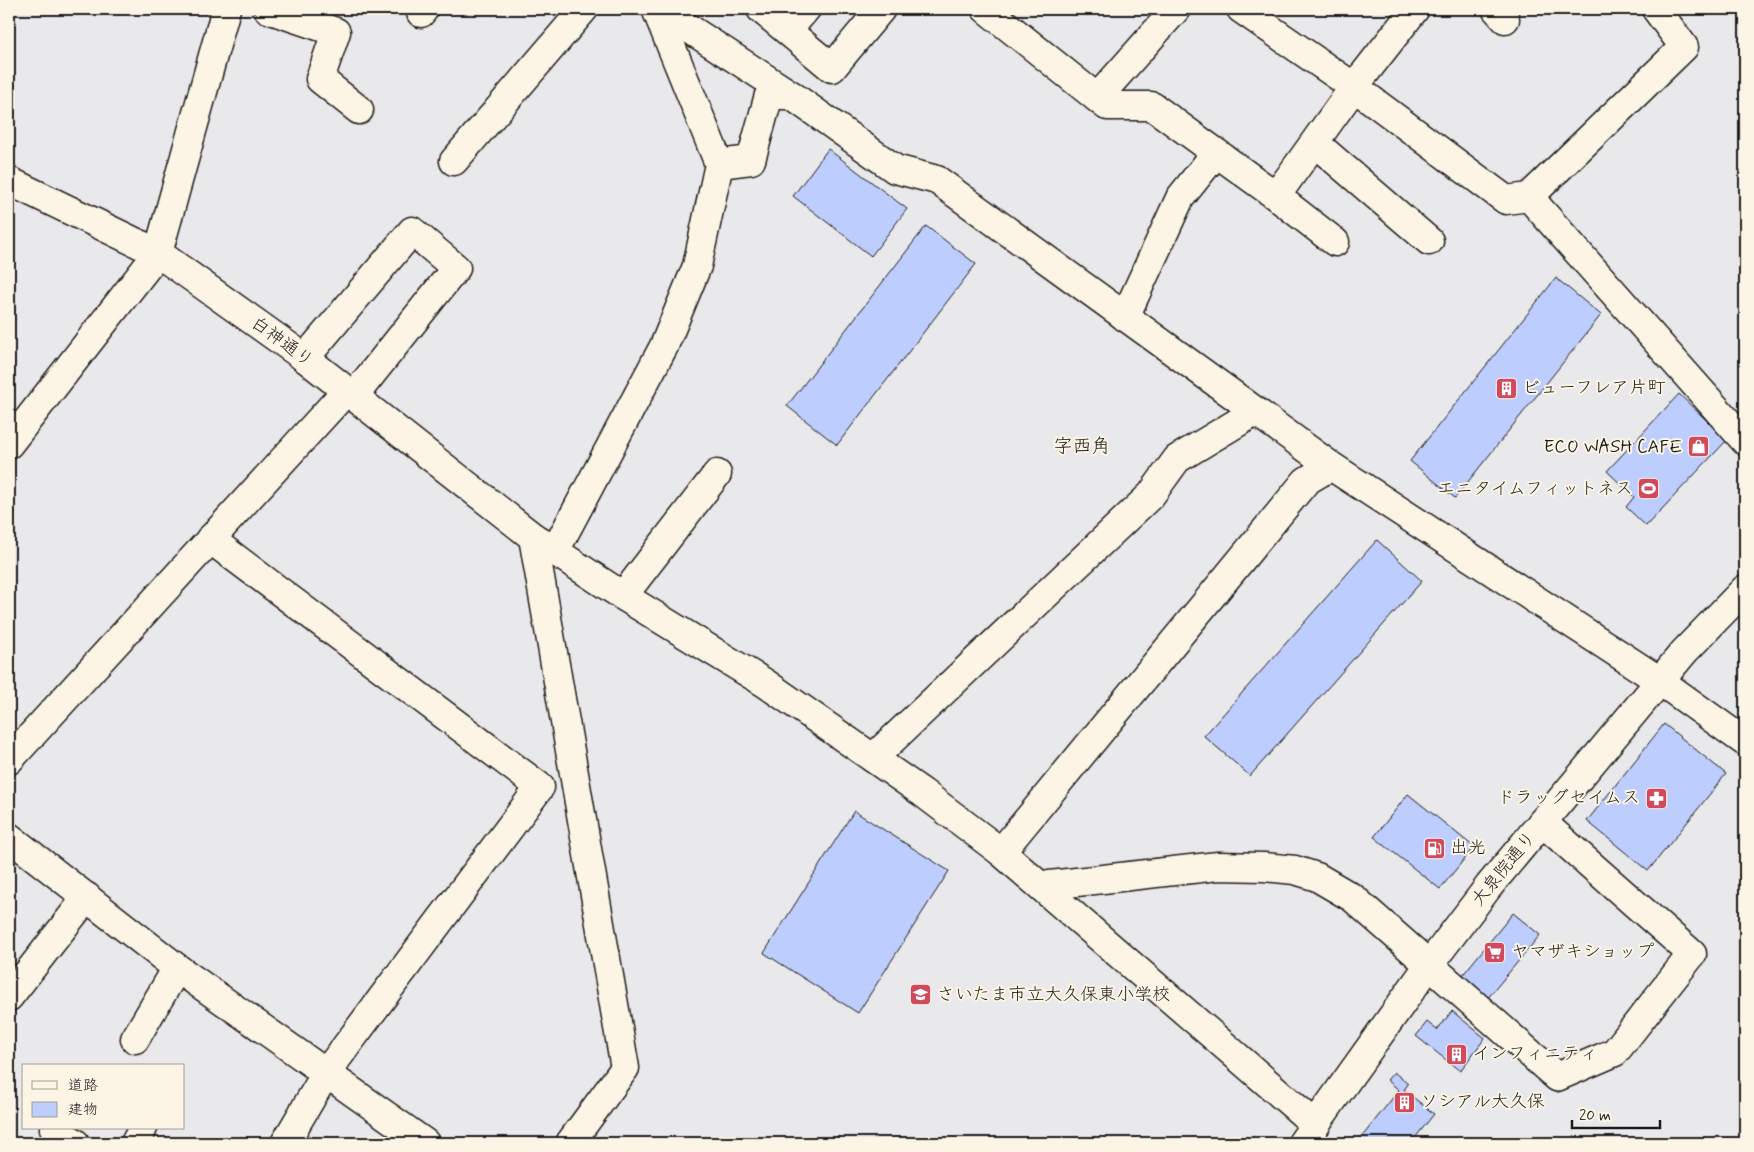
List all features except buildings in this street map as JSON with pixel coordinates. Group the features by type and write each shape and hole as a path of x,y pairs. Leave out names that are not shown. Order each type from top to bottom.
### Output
{"street":[{"path":"9,444 158,253 226,9"},
{"path":"268,9 336,32 320,79 359,110"},
{"path":"454,161 584,9"},
{"path":"658,9 791,95 895,169 937,180 1331,466 1660,681 1745,742"},
{"path":"570,1143 625,1068 544,544 664,346 697,266 719,164 658,9"},
{"path":"761,9 832,68 882,9"},
{"path":"788,30 806,9"},
{"path":"986,9 1107,106 1152,106 1276,196 1335,242"},
{"path":"1097,98 1176,9"},
{"path":"1241,9 1354,87 1506,200 1529,197 1684,47 1656,9"},
{"path":"1276,196 1354,87 1415,9"},
{"path":"719,164 751,160 769,94 791,95"},
{"path":"1315,142 1429,241"},
{"path":"1125,317 1180,198 1216,152"},
{"name":"白神通り","path":"9,181 158,253 305,358 544,544 623,596 765,683 873,758 1001,852 1309,1134"},
{"path":"1529,197 1745,441"},
{"path":"9,760 210,539 350,393 456,268 412,231 305,358"},
{"path":"873,758 1151,495 1177,459 1255,412"},
{"path":"1001,852 1306,481 1331,466"},
{"path":"623,596 718,474"},
{"path":"210,539 540,787 326,1073 285,1143"},
{"name":"大泉院通り","path":"1309,1134 1429,965 1489,886 1684,652 1745,589"},
{"path":"1040,886 1218,866 1295,870 1316,877 1353,898 1557,1077 1615,1052 1692,954 1542,822"},
{"path":"9,837 177,968 425,1143"},
{"path":"9,997 87,897"},
{"path":"135,1039 177,968"},
{"path":"56,1130 75,1143"},
{"path":"135,1143 142,1130"}],"place":[{"name":"ビューフレア片町","path":"1506,388"},
{"name":"ECO WASH CAFE","path":"1698,447"},
{"name":"エニタイムフィットネス","path":"1649,489"},
{"name":"ドラッグセイムス","path":"1656,798"},
{"name":"出光","path":"1434,848"},
{"name":"ヤマザキショップ","path":"1495,952"},
{"name":"さいたま市立大久保東小学校","path":"921,995"},
{"name":"インフィニティ","path":"1456,1054"},
{"name":"ソシアル大久保","path":"1404,1102"}],"district":[{"name":"字西角","path":"1082,446"}]}
